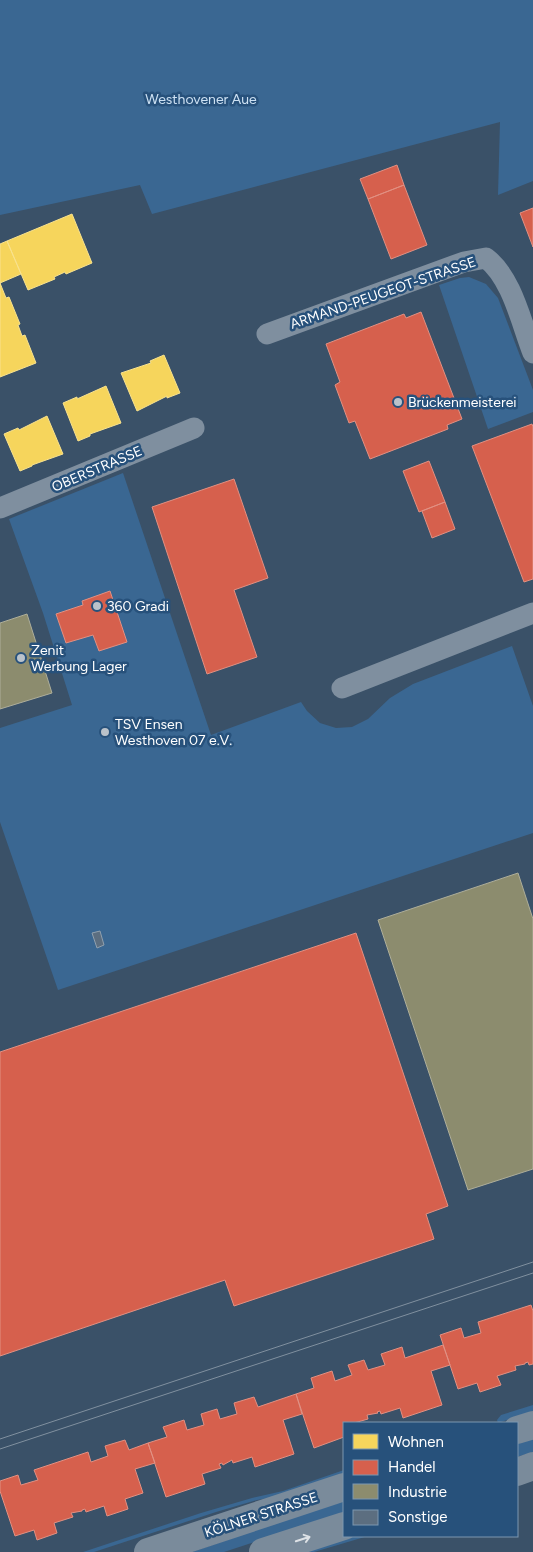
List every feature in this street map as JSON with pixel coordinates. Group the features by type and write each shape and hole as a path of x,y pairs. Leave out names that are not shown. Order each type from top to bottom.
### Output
{"main road":[{"path":"518,1430 533,1425"},
{"path":"518,1472 533,1466"},
{"name":"KÖLNER STRASSE","path":"148,1552 343,1487"},
{"path":"263,1552 343,1526"}],"street":[{"name":"ARMAND-PEUGEOT-STRASSE","path":"267,334 464,262 486,258 494,264 506,282 533,351"},
{"name":"OBERSTRASSE","path":"0,508 194,428"},
{"path":"342,688 533,613"}],"green space":[{"name":"Westhovener Aue","path":"0,0 533,0 533,181 498,195 500,122 152,214 140,185 0,215"},
{"path":"469,277 486,284 498,298 533,390 533,412 488,429 439,285"},
{"name":"TSV Ensen Westhoven 07 e.V.","path":"123,473 211,735 301,702 307,711 320,723 336,728 352,727 368,719 390,698 413,684 512,646 533,706 533,833 58,990 0,822 0,728 72,705 43,613 9,519"},
{"path":"533,1405 533,1411 498,1422 501,1415"},
{"path":"533,1435 533,1452 518,1457 518,1441"},
{"path":"343,1470 343,1476 282,1496 257,1500 216,1512 94,1552 83,1552 201,1513 283,1491"},
{"path":"343,1500 343,1513 224,1552 192,1552"},
{"path":"343,1536 365,1537 314,1552 292,1552"}],"building: Wohnen":[{"path":"72,214 92,263 66,274 65,272 54,277 55,279 28,290 7,241"},
{"path":"7,241 21,274 0,283 0,244"},
{"path":"0,283 6,298 9,297 20,324 18,325 22,336 25,335 36,363 0,377"},
{"path":"164,355 180,393 167,398 167,396 137,411 121,373 151,363 150,361"},
{"path":"106,386 121,423 90,434 90,436 78,441 63,403"},
{"path":"47,416 63,454 20,471 4,434 18,428 19,430"}],"building: Handel":[{"path":"397,165 404,185 368,199 360,179"},
{"path":"404,185 427,245 391,259 368,199"},
{"path":"533,208 533,247 520,213"},
{"name":"Brückenmeisterei","path":"421,312 462,419 447,425 448,429 370,459 355,421 349,423 335,385 340,382 326,344 404,314 406,318"},
{"path":"532,424 533,579 524,582 472,446"},
{"path":"429,461 445,502 419,512 403,471"},
{"path":"234,479 268,578 234,590 257,657 207,674 152,507"},
{"path":"445,502 455,529 432,538 422,511"},
{"path":"110,591 127,642 99,651 93,635 66,643 56,614 83,605 82,601"},
{"path":"356,933 448,1206 426,1214 434,1239 234,1306 225,1280 0,1356 0,1052"},
{"path":"531,1305 533,1311 533,1364 529,1365 528,1362 515,1366 516,1370 497,1376 501,1385 480,1392 477,1383 458,1389 440,1335 461,1328 464,1338 481,1333 478,1322"},
{"path":"443,1345 450,1365 431,1371 442,1405 403,1418 400,1408 381,1414 380,1411 367,1415 368,1419 358,1422 343,1422 343,1437 314,1448 296,1394 314,1388 311,1378 332,1371 335,1381 352,1375 348,1365 364,1360 368,1370 385,1365 381,1354 402,1347 405,1358"},
{"path":"296,1394 302,1414 283,1420 294,1454 255,1467 252,1457 233,1463 232,1460 223,1465 222,1463 219,1464 221,1468 202,1474 205,1484 166,1497 148,1443 167,1437 163,1427 184,1420 187,1430 204,1425 201,1414 217,1409 220,1419 237,1414 234,1403 254,1397 258,1407"},
{"path":"125,1440 129,1450 148,1443 155,1463 135,1469 143,1493 125,1499 128,1509 107,1516 104,1506 86,1512 85,1509 71,1513 73,1517 54,1523 57,1533 37,1540 34,1530 15,1536 0,1491 0,1481 18,1475 21,1485 38,1480 34,1470 88,1452 91,1462 108,1456 105,1446"}],"building: Industrie":[{"name":"Zenit Werbung Lager","path":"27,614 52,693 0,709 0,623"},
{"path":"518,873 533,919 533,1169 468,1190 378,920"}],"building: Sonstige":[{"path":"100,931 104,945 97,948 92,933"}],"tram line":[{"path":"0,1439 533,1262"},
{"path":"0,1449 533,1273"}],"place":[{"name":"Brückenmeisterei","path":"398,402"},
{"name":"360 Gradi","path":"97,606"},
{"name":"Zenit Werbung Lager","path":"21,658"},
{"name":"TSV Ensen Westhoven 07 e.V.","path":"105,732"}]}
